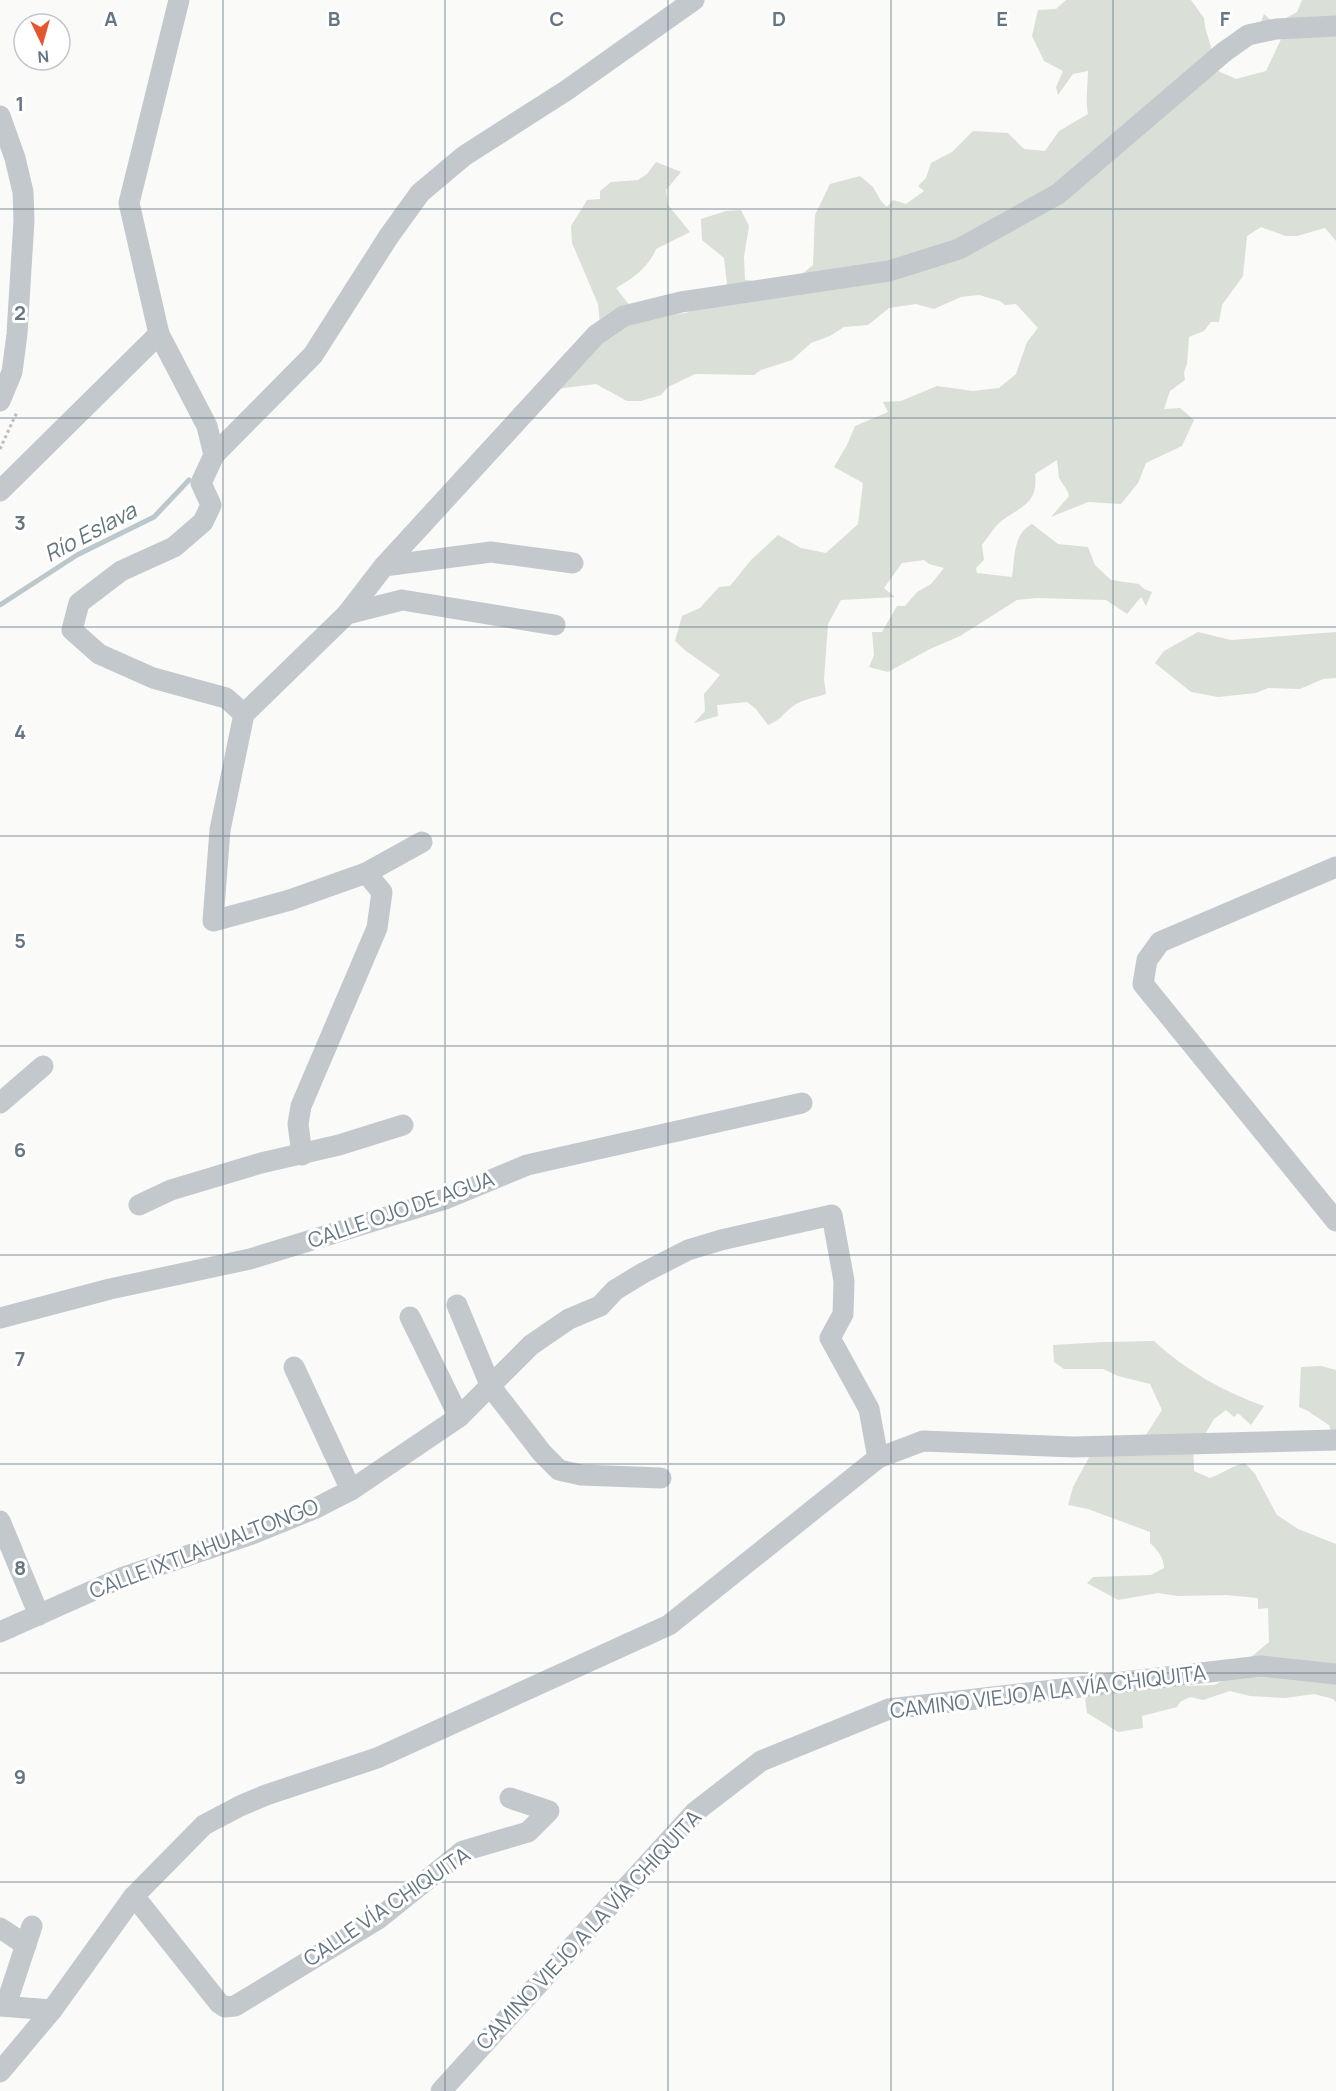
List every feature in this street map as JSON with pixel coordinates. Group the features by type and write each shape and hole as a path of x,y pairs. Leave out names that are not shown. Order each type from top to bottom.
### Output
{"street":[{"path":"179,0 129,204 159,334 207,426 214,455"},
{"path":"244,714 226,698 153,678 99,654 72,630 79,603 122,571 174,547 203,522 211,505 201,483 214,455 313,355 389,236 420,193 464,156 567,90 693,0"},
{"path":"422,842 366,873 290,900 213,921 220,830 244,714 347,614 384,566 596,335 624,316 681,302 889,271 959,249 1058,194 1224,52 1248,35 1276,29 1336,26"},
{"path":"0,116 9,138 20,181 24,220 17,334 6,368 0,401"},
{"path":"0,491 159,334"},
{"path":"384,566 491,552 573,562"},
{"path":"347,614 402,600 555,625"},
{"path":"1336,867 1160,942 1147,960 1143,984 1336,1221"},
{"path":"302,1155 298,1124 301,1106 377,928 382,892 366,873"},
{"path":"0,1103 43,1066"},
{"name":"CALLE OJO DE AGUA","path":"0,1318 110,1289 250,1259 445,1199 527,1166 802,1103"},
{"path":"139,1205 171,1191 261,1163 302,1155 403,1125"},
{"name":"CALLE IXTLAHUALTONGO","path":"0,1632 121,1578 285,1521 316,1509 351,1490 459,1417 531,1345 569,1319 600,1306 615,1290 643,1273 688,1250 721,1240 832,1215 844,1292 843,1314 830,1338 869,1409 878,1458"},
{"path":"457,1305 491,1387 542,1454 560,1470 581,1475 661,1478"},
{"path":"410,1317 459,1417"},
{"path":"294,1367 351,1490"},
{"path":"0,2072 52,2010 134,1896 204,1825 266,1795 377,1758 669,1625 878,1458 924,1441 1074,1447 1336,1440"},
{"path":"0,1521 39,1615"},
{"name":"CAMINO VIEJO A LA VÍA CHIQUITA","path":"441,2091 695,1812 761,1761 889,1709 1261,1666 1336,1674"},
{"name":"CALLE VÍA CHIQUITA","path":"134,1896 219,2003 225,2007 234,2006 378,1919 464,1851 528,1832 549,1811 510,1798"},
{"path":"0,1928 29,1935 3,2006 52,2010"}],"shaded area":[{"path":"1066,0 1191,0 1204,18 1218,71 1236,79 1266,71 1284,33 1260,24 1264,14 1275,24 1297,12 1302,0 1336,0 1336,241 1325,228 1297,236 1286,236 1261,227 1247,236 1243,276 1222,305 1219,322 1211,322 1204,331 1189,337 1185,380 1170,391 1164,409 1180,408 1194,420 1182,446 1146,463 1138,483 1121,504 1088,502 1051,517 1069,496 1059,478 1057,460 1035,474 1033,494 1029,500 997,525 982,545 984,560 976,568 977,573 1012,577 1018,540 1026,528 1032,524 1058,544 1088,547 1095,565 1111,580 1139,584 1152,592 1146,606 1141,597 1127,614 1106,600 1037,598 1017,600 960,636 888,672 869,667 874,655 872,632 882,632 897,606 905,606 917,592 931,584 944,568 929,564 924,560 902,563 884,588 895,597 841,600 828,624 824,679 826,694 796,704 779,719 768,725 756,709 747,702 717,705 718,716 694,723 705,711 704,694 720,675 675,641 682,616 700,608 719,587 730,586 751,560 778,535 801,548 826,553 858,524 863,483 834,467 855,426 888,412 883,402 901,401 937,386 973,391 999,388 1016,374 1027,342 1038,328 1016,304 1005,305 1000,301 979,295 961,297 934,309 916,304 889,308 868,325 844,327 830,336 811,343 792,360 761,370 754,375 695,374 668,387 661,395 641,401 627,401 596,384 556,389 601,336 598,304 572,243 571,226 587,200 600,199 600,191 611,182 638,180 647,174 656,162 681,172 666,190 668,205 690,232 656,249 639,272 616,288 631,307 652,317 685,313 720,302 727,284 724,258 702,240 701,219 726,211 741,210 749,226 744,257 745,280 790,284 813,265 815,215 830,184 860,176 873,187 887,207 893,200 906,204 924,191 918,186 926,178 931,163 952,152 973,131 1008,133 1024,149 1045,151 1059,131 1088,114 1088,71 1073,74 1058,95 1056,87 1063,71 1044,61 1032,36 1038,10 1056,9"},
{"path":"1198,632 1231,640 1336,632 1336,678 1323,679 1300,689 1268,688 1256,693 1218,697 1191,692 1155,663 1164,651"},
{"path":"1154,1341 1166,1352 1206,1379 1264,1406 1251,1425 1238,1413 1234,1417 1226,1410 1214,1419 1204,1436 1193,1442 1194,1471 1210,1478 1245,1463 1255,1474 1277,1515 1298,1529 1336,1544 1336,1702 1314,1694 1285,1698 1250,1696 1230,1691 1203,1700 1190,1697 1180,1702 1177,1707 1142,1716 1143,1728 1118,1732 1087,1713 1085,1699 1089,1695 1145,1681 1186,1686 1215,1685 1269,1642 1268,1608 1258,1609 1258,1598 1226,1595 1178,1596 1158,1593 1118,1600 1087,1583 1093,1577 1151,1575 1164,1568 1160,1554 1150,1543 1150,1532 1088,1509 1068,1505 1073,1487 1093,1450 1142,1441 1162,1410 1150,1384 1118,1376 1103,1369 1064,1369 1054,1362 1053,1345"},
{"path":"1321,1366 1336,1370 1336,1445 1329,1425 1299,1407 1301,1367"}],"waterway":[{"name":"Río Eslava","path":"0,605 77,555 154,517 189,480"}]}
